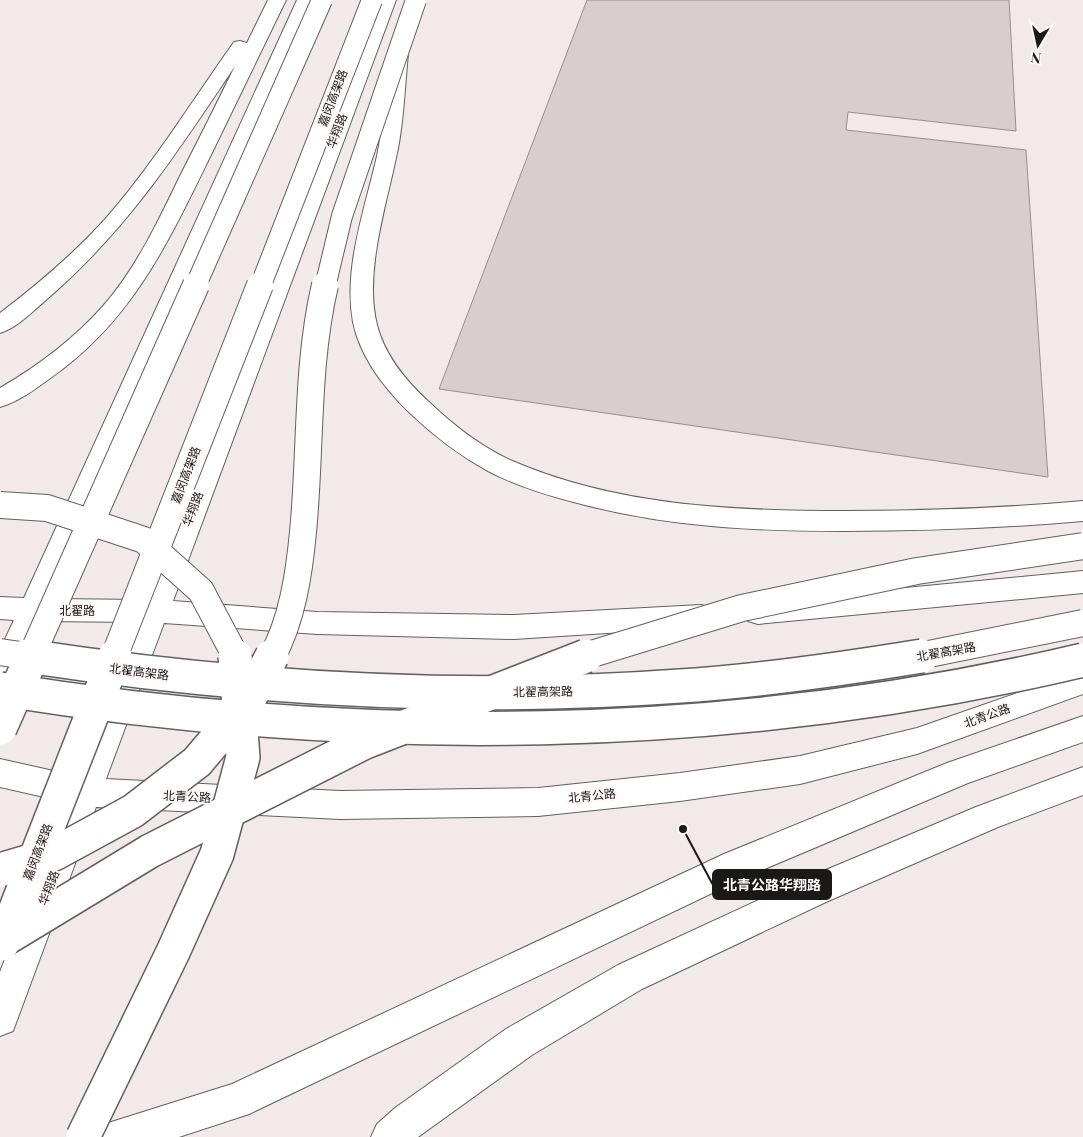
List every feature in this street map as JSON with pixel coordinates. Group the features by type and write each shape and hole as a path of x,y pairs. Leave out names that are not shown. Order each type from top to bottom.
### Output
{"main road":[{"path":"0,325 77,259 127,206 273,0"},
{"path":"0,399 25,385 72,348 112,310 138,274 162,235 277,0"},
{"path":"0,682 306,0"},
{"path":"0,728 322,0"},
{"name":"嘉闵高架路","path":"0,950 372,0"},
{"name":"华翔路","path":"0,1018 387,0"},
{"path":"0,870 54,854 134,811 197,762 247,703 282,638 299,570 305,509 313,362 324,290 342,216 416,0"},
{"path":"400,47 391,136 363,277 365,323 385,371 423,417 482,458 548,486 620,504 697,515 823,521 938,520 1083,511"},
{"path":"0,505 47,508 144,540 202,591 237,658 243,756 216,854 172,952 83,1137"},
{"path":"0,942 150,851 363,743 567,662 742,608 917,571 1083,546"},
{"path":"154,611 317,623 514,627 752,614 1083,582"},
{"name":"北翟路","path":"0,608 154,611"},
{"name":"北翟高架路","path":"0,652 68,664 240,684 422,693 594,691 764,679 898,660 1026,637 1083,623"},
{"path":"0,689 50,698 230,719 418,729 598,727 774,714 913,694 1046,669 1083,660"},
{"name":"北青公路","path":"85,792 340,805 538,802 680,787 800,770 917,741 1083,682"},
{"path":"118,1137 236,1101 736,865 958,773 1083,728"},
{"path":"0,774 85,792"},
{"path":"390,1137 408,1121 519,1042 630,977 814,891 987,816 1083,781"}],"building":[{"path":"587,0 1009,0 1016,131 848,112 846,130 1026,150 1048,477 439,389"}],"place":[{"name":"北青公路华翔路","path":"683,829"}]}
